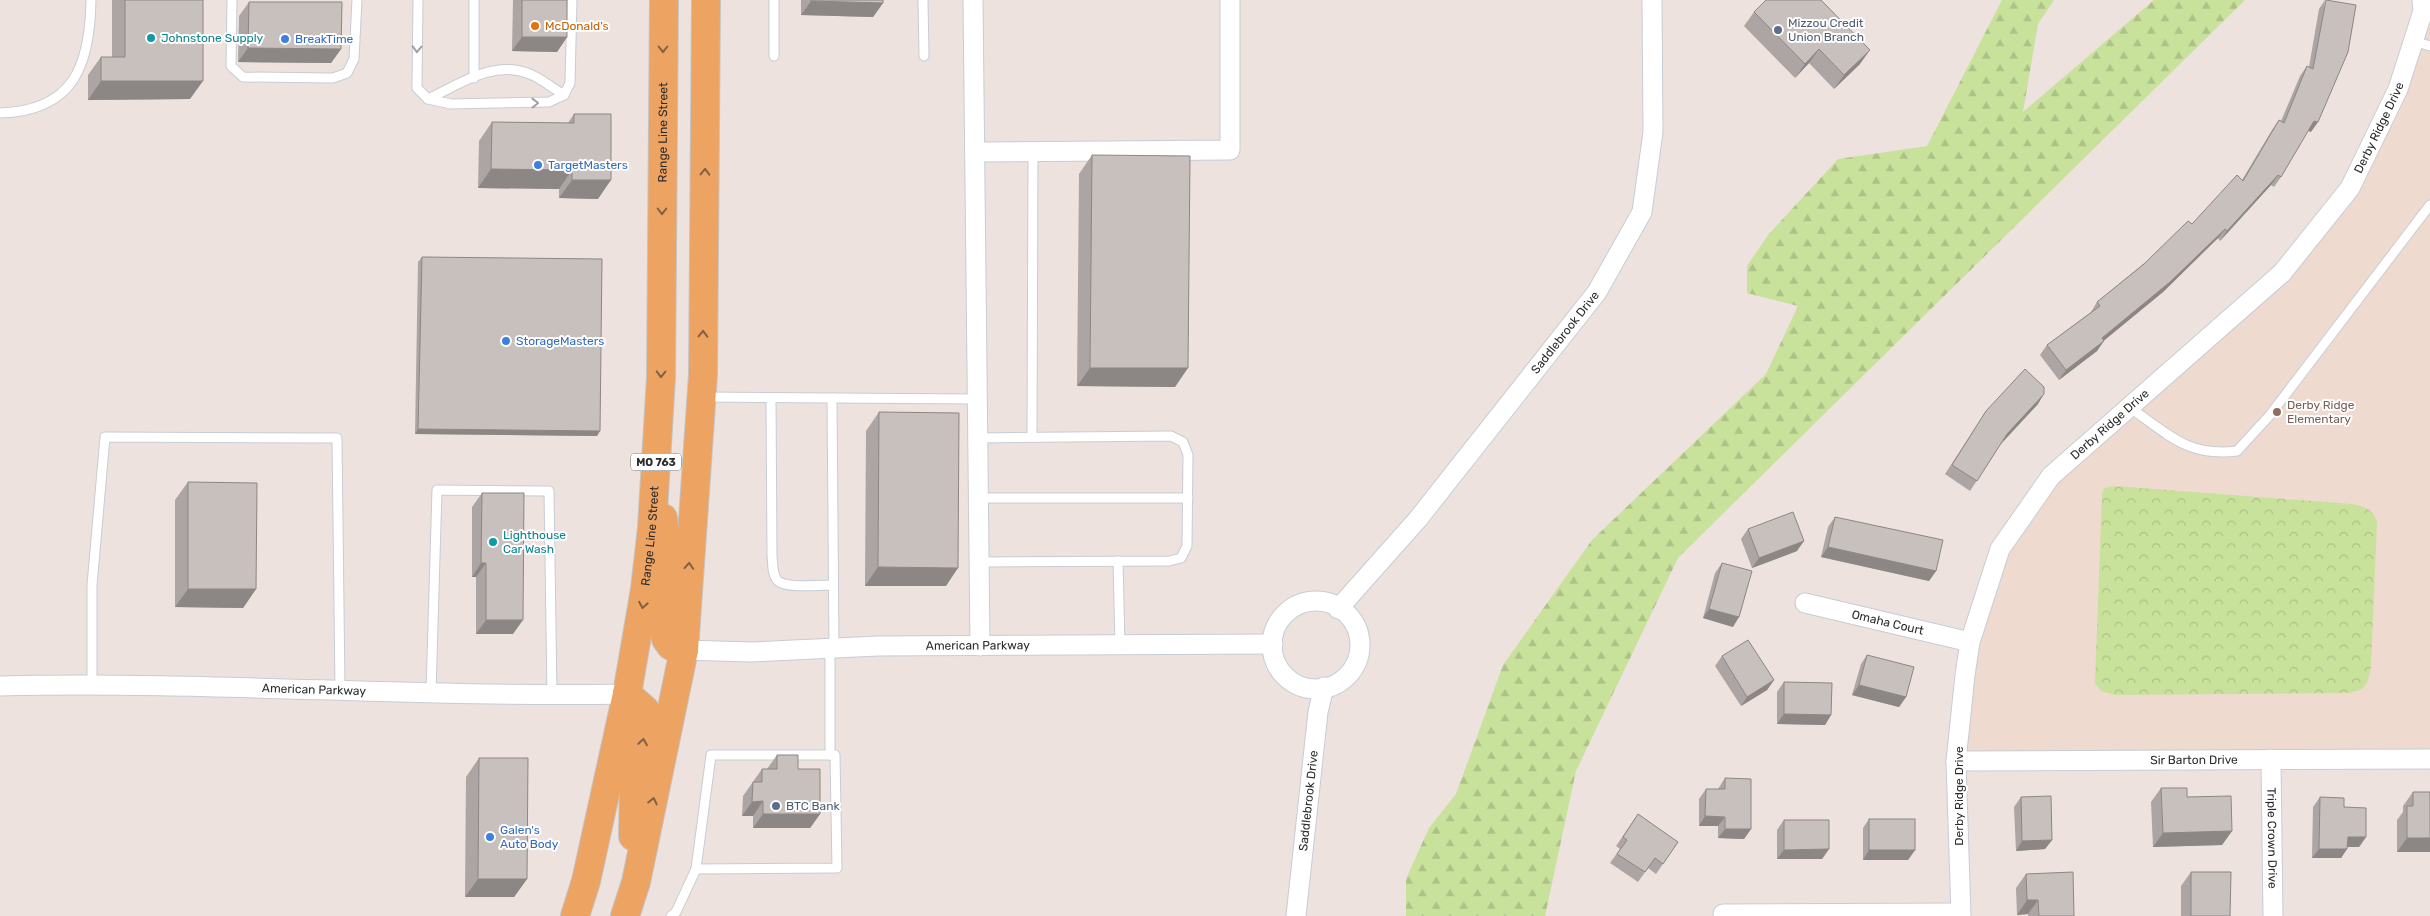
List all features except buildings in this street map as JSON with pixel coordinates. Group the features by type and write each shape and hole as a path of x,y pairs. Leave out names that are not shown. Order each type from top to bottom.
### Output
{"main road":[{"name":"Range Line Street","path":"575,916 586,881 627,694 645,589 656,469 661,377 664,0"},
{"name":"MO 763","path":"629,905 684,650 701,397 707,1"},
{"path":"656,469 670,566 664,626 666,638 672,646 684,650"},
{"path":"627,694 645,710 646,724 634,784 629,905"}],"street":[{"path":"974,0 980,646"},
{"path":"975,152 1230,150 1230,0"},
{"name":"Saddlebrook Drive","path":"1338,609 1418,519 1597,292 1642,212 1653,132 1652,0"},
{"name":"Derby Ridge Drive","path":"1960,915 1956,761 1970,642 2000,549 2051,476 2282,273 2350,188 2422,43 2422,0"},
{"path":"1307,601 1326,601 1338,609 1352,618 1360,639 1360,655 1354,669 1340,683 1324,687 1309,690 1290,682 1279,672 1273,659 1273,630 1281,616 1292,606 1307,601"},
{"name":"Omaha Court","path":"1805,604 1970,642"},
{"name":"American Parkway","path":"684,650 751,652 832,648 1273,644"},
{"name":"American Parkway","path":"0,686 92,684 552,695 627,694"},
{"name":"Saddlebrook Drive","path":"1296,916 1318,712 1324,687"},
{"name":"Triple Crown Drive","path":"2271,759 2273,916"},
{"name":"Sir Barton Drive","path":"1956,761 2430,759"},
{"path":"1723,914 1960,915"}],"lane":[{"path":"0,112 20,112 52,102 80,72 90,32 91,0"},
{"path":"232,0 231,66 243,77 315,78 334,78 347,73 354,59 357,0"},
{"path":"418,0 417,88 428,99 451,104 549,102 564,95 570,83 572,0"},
{"path":"474,0 474,78"},
{"path":"774,0 774,56"},
{"path":"923,0 924,56"},
{"path":"428,99 486,72 509,68 529,73 564,95"},
{"path":"1032,437 1033,151"},
{"path":"2129,407 2189,448 2216,453 2237,451 2270,415 2430,205"},
{"path":"701,397 977,399"},
{"path":"771,398 774,575 778,582 786,585 832,585"},
{"path":"830,755 832,398"},
{"path":"978,438 1171,436 1183,442 1188,455 1187,546 1181,558 1169,561 979,562"},
{"path":"92,684 92,585 105,437 337,438 340,690"},
{"path":"431,692 436,490 549,492 552,695"},
{"path":"978,498 1188,498"},
{"path":"1118,562 1120,645"},
{"path":"671,916 676,912 696,870 711,755 835,755 837,868 696,870"}],"shaded area":[{"name":"Derby Ridge Elementary","path":"2430,0 2430,754 1956,761 1965,675 1995,565 2035,499 2313,235 2375,137"}],"green space":[{"path":"2002,0 2054,0 2038,24 2023,112 2154,0 2245,0 1678,558 1576,771 1545,916 1406,916 1406,879 1429,828 1456,794 1503,665 1592,540 1766,374 1798,306 1747,293 1747,266 1768,235 1838,159 1927,146"},
{"path":"2115,486 2352,504 2364,507 2370,511 2377,522 2371,665 2369,678 2365,686 2357,691 2344,693 2115,695 2101,691 2095,683 2102,494 2104,488"}],"place":[{"name":"McDonald's","path":"535,26"},
{"name":"Mizzou Credit Union Branch","path":"1778,30"},
{"name":"Johnstone Supply","path":"151,38"},
{"name":"BreakTime","path":"285,39"},
{"name":"TargetMasters","path":"538,165"},
{"name":"StorageMasters","path":"506,341"},
{"name":"Derby Ridge Elementary","path":"2277,412"},
{"name":"Lighthouse Car Wash","path":"493,542"},
{"name":"BTC Bank","path":"776,806"},
{"name":"Galen's Auto Body","path":"490,837"}]}
